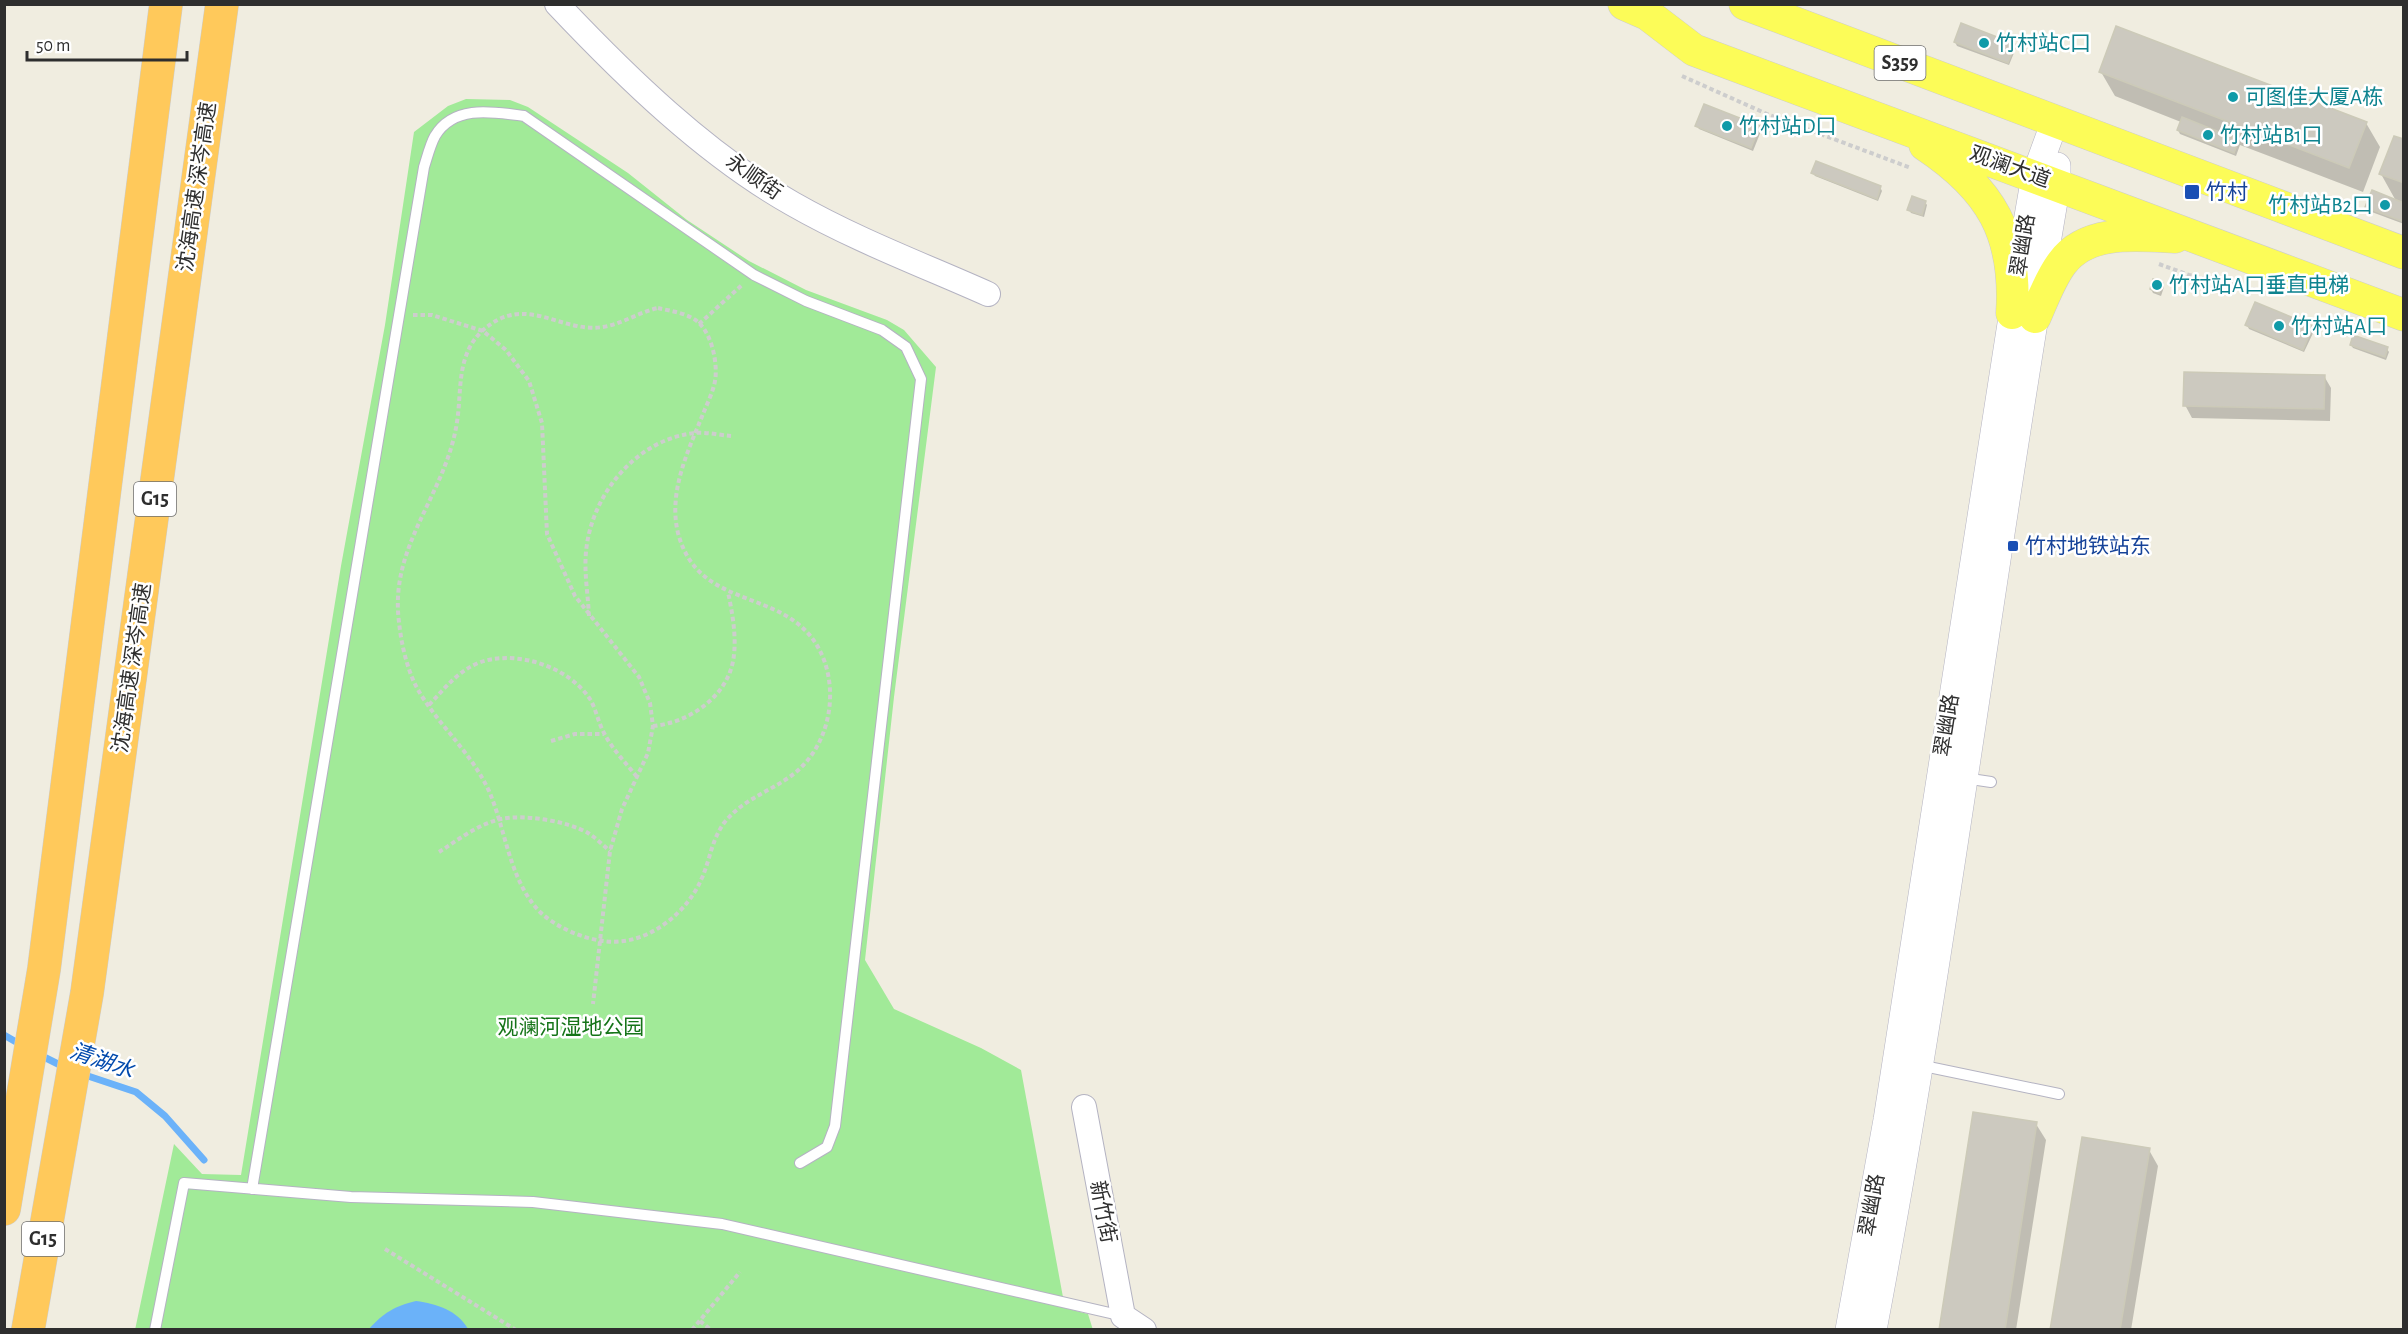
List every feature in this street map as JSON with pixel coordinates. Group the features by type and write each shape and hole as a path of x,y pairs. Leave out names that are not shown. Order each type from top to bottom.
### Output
{"highway":[{"name":"G15","path":"4,1209 44,969 166,4"},
{"name":"沈海高速 深岑高速","path":"28,1329 87,993 222,4"}],"main road":[{"name":"观澜大道","path":"1624,4 1647,14 1694,50 2403,315"},
{"name":"S359","path":"1762,8 2403,253"},
{"path":"1886,121 1948,162 1989,206 2010,248 2014,290 2024,315"},
{"name":"翠幽路","path":"1849,1329 1951,776 2055,121"},
{"path":"2024,315 2061,264 2080,247 2093,241 2149,235 2216,244"},
{"name":"翠幽路","path":"1873,1329 1919,1065 1951,776"}],"street":[{"name":"永顺街","path":"557,4 612,63 670,114 751,177 793,204 900,258 988,294"},
{"name":"新竹街","path":"1084,1107 1123,1316"},
{"path":"1123,1316 1144,1329"}],"lane":[{"path":"252,1189 424,167 435,135 458,115 489,111 524,116 754,275 806,301 882,330 906,347 921,379 835,1126 827,1147 800,1163"},
{"path":"1951,776 1991,782"},
{"path":"1919,1065 2059,1094"},
{"path":"155,1329 184,1183 351,1197 533,1202 722,1224 1123,1316"}],"path":[{"path":"1681,75 1767,114 1917,171"},
{"path":"2157,263 2189,275 2263,292"},
{"path":"699,324 754,275"},
{"path":"658,308 680,313 699,324 715,359 715,382 681,474 675,506 678,532 687,557 707,581 728,592 790,616 810,636 824,660 830,690 830,716 819,742 793,775 743,803 724,823 712,845 703,877 693,895 674,916 650,934 620,941 601,941 562,929 536,907 526,894 514,869 500,819 471,757 429,705 415,683 404,653 397,592 409,542 444,473 452,448 464,359 483,331 510,315 529,312 573,324 608,326 639,312 658,308"},
{"path":"400,315 432,315 483,331 506,350 528,381 542,423 547,534 570,588 589,616 639,677 650,703 653,726 648,753 622,809 610,851 593,1004"},
{"path":"589,616 585,553 592,518 615,479 638,454 669,440 695,433 731,436"},
{"path":"653,726 674,724 693,715 715,694 730,672 734,650 733,614 728,592"},
{"path":"429,705 457,675 479,663 504,658 551,667 573,680 591,700 604,734 637,777"},
{"path":"551,741 575,734 604,734"},
{"path":"440,852 470,832 500,819 537,818 587,833 610,851"},
{"path":"385,1249 516,1329"},
{"path":"692,1329 740,1272"},
{"path":"700,1321 711,1329"}],"green space":[{"name":"观澜河湿地公园","path":"466,99 510,100 528,107 628,173 687,220 749,261 806,290 887,320 904,330 936,367 894,697 865,960 894,1009 981,1048 1021,1070 1065,1308 1088,1314 1093,1330 135,1330 174,1144 202,1174 241,1175 341,566 385,325 414,132 448,106"}],"water":[{"path":"416,1301 446,1309 458,1317 468,1329 369,1329 390,1311"}],"building":[{"name":"竹村站C口","path":"1961,23 2015,44 2008,63 1954,42"},
{"name":"可图佳大厦A栋","path":"2116,26 2367,122 2349,168 2099,72"},
{"name":"竹村站D口","path":"1704,104 1760,126 1751,148 1695,126"},
{"name":"竹村站B1口","path":"2182,117 2239,140 2234,153 2177,130"},
{"path":"2394,136 2404,139 2404,183 2379,174"},
{"path":"1816,161 1881,186 1877,199 1811,173"},
{"name":"竹村站B2口","path":"2372,190 2404,203 2404,222 2365,207"},
{"path":"1912,196 1926,201 1922,215 1907,210"},
{"name":"竹村站A口垂直电梯","path":"2153,279 2163,283 2159,293 2150,289"},
{"name":"竹村站A口","path":"2255,302 2313,326 2303,350 2245,325"},
{"path":"2353,335 2388,347 2385,357 2350,345"},
{"path":"2184,372 2325,375 2324,409 2183,406"},
{"path":"1973,1112 2037,1122 2005,1330 1939,1330"},
{"path":"2082,1137 2150,1148 2120,1330 2050,1330"}],"waterway":[{"name":"清湖水","path":"4,1035 23,1046"},
{"name":"清湖水","path":"38,1054 66,1068"},
{"name":"清湖水","path":"82,1074 136,1092 165,1116 204,1160"}],"place":[{"name":"竹村站C口","path":"1984,43"},
{"name":"可图佳大厦A栋","path":"2233,97"},
{"name":"竹村站D口","path":"1727,126"},
{"name":"竹村站B1口","path":"2208,135"},
{"name":"竹村","path":"2192,192"},
{"name":"竹村站B2口","path":"2385,205"},
{"name":"竹村站A口垂直电梯","path":"2157,285"},
{"name":"竹村站A口","path":"2279,326"},
{"name":"竹村地铁站东","path":"2013,546"}]}
